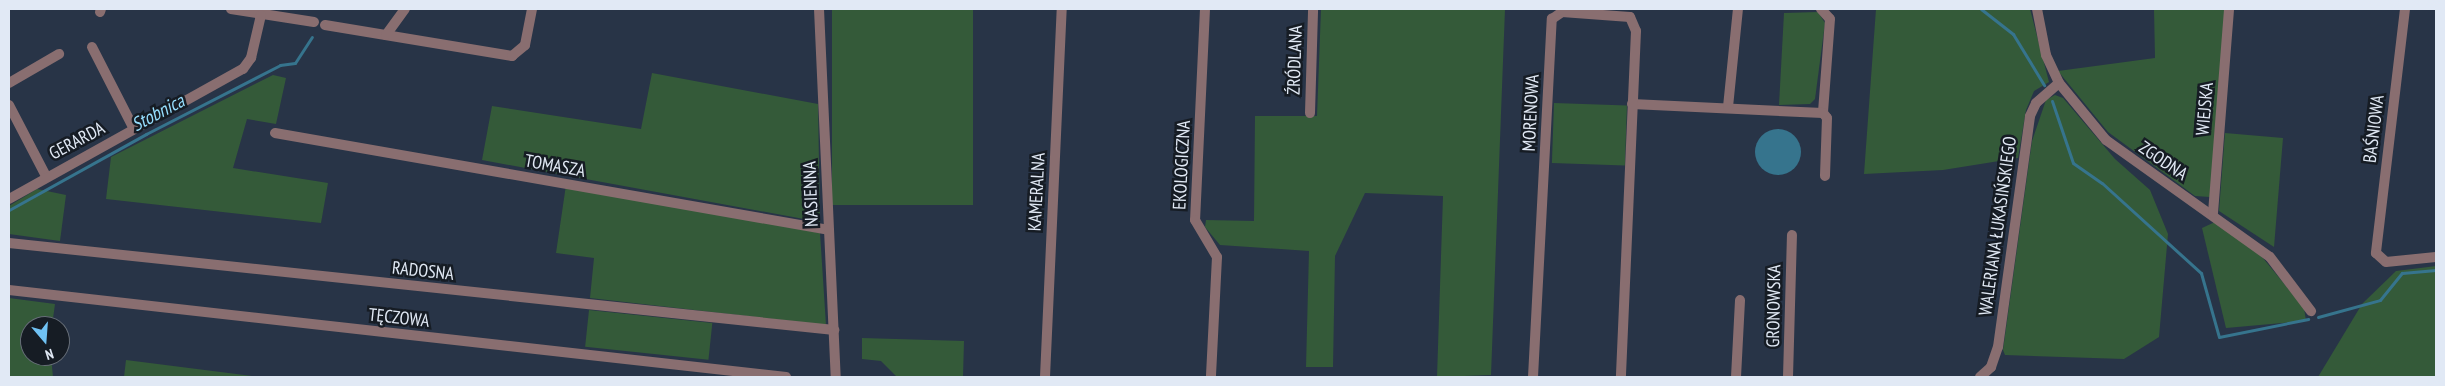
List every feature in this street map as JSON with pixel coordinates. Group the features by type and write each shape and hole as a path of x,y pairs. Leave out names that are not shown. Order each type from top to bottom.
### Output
{"street":[{"path":"231,9 314,22"},
{"path":"386,36 405,9"},
{"path":"326,24 386,36 512,56 525,45 532,9"},
{"name":"NASIENNA","path":"819,9 836,377"},
{"name":"KAMERALNA","path":"1045,377 1062,9"},
{"name":"EKOLOGICZNA","path":"1205,9 1195,220 1217,257 1211,377"},
{"name":"ŹRÓDLANA","path":"1310,113 1313,9"},
{"path":"1728,107 1738,9"},
{"path":"1821,9 1830,19 1823,113 1827,118 1825,176"},
{"name":"ZGODNA","path":"2036,9 2046,55 2059,83 2106,140 2140,167 2213,213 2270,257 2311,311"},
{"name":"WIEJSKA","path":"2213,213 2229,9"},
{"name":"BAŚNIOWA","path":"2404,9 2376,252 2386,262 2436,257"},
{"name":"MORENOWA","path":"1533,377 1552,18 1556,14 1630,17 1635,23 1621,377"},
{"name":"GERARDA","path":"9,199 46,176 243,69 251,58 261,15"},
{"path":"92,47 134,129"},
{"path":"9,83 59,54"},
{"name":"WALERIANA ŁUKASIŃSKIEGO","path":"1980,377 1991,367 1998,347 2030,116 2036,103 2059,83"},
{"path":"1632,104 1728,107 1823,113"},
{"path":"9,105 46,176"},
{"name":"TOMASZA","path":"274,133 829,230"},
{"name":"GRONOWSKA","path":"1788,377 1792,235"},
{"name":"RADOSNA","path":"9,243 834,330"},
{"name":"TĘCZOWA","path":"9,290 786,377"},
{"path":"1736,377 1740,300"}],"green space":[{"path":"832,9 973,9 973,205 832,205"},
{"path":"1321,9 1505,9 1491,375 1437,377 1443,196 1365,193 1335,256 1333,367 1306,367 1309,251 1220,245 1205,227 1206,220 1254,221 1255,116 1317,116"},
{"path":"1876,9 2030,9 2049,82 2034,91 2026,110 2018,158 1943,170 1864,174"},
{"path":"2154,9 2225,9 2210,197 2195,196 2108,132 2058,71 2155,58"},
{"path":"1818,12 1825,23 1815,99 1810,104 1779,105 1784,13"},
{"path":"652,73 818,104 820,222 482,160 492,106 641,129"},
{"path":"273,75 286,78 276,124 247,119 233,168 328,183 321,223 106,199 111,157"},
{"path":"2055,95 2063,98 2115,159 2150,190 2168,234 2159,337 2124,359 2005,355 2003,350 2032,141 2046,100"},
{"path":"1554,103 1627,106 1625,166 1552,163"},
{"path":"2225,133 2283,138 2274,247 2219,211"},
{"path":"566,185 820,233 826,325 590,298 594,258 556,253"},
{"path":"37,189 66,195 60,241 9,234 9,206"},
{"path":"2215,222 2258,252 2304,308 2306,321 2226,328 2202,228"},
{"path":"2436,266 2436,377 2318,377 2362,304 2396,271"},
{"path":"9,298 55,304 53,316 20,316 20,366 52,366 53,377 9,377"},
{"path":"589,310 712,323 708,360 585,347"},
{"path":"862,338 964,341 963,377 897,377 881,361 862,359"},
{"path":"126,360 259,377 124,377"}],"water":[{"path":"1778,129 1791,133 1797,139 1801,152 1797,165 1791,171 1778,175 1765,171 1759,165 1755,152 1759,139 1765,133"}],"waterway":[{"path":"1981,9 2013,34 2044,85"},
{"name":"Stobnica","path":"9,210 146,134 280,65 295,63 312,37"},
{"path":"2052,101 2073,163 2102,183 2201,273 2219,337 2308,319"},
{"path":"2318,317 2380,300 2402,273 2436,270"}]}
